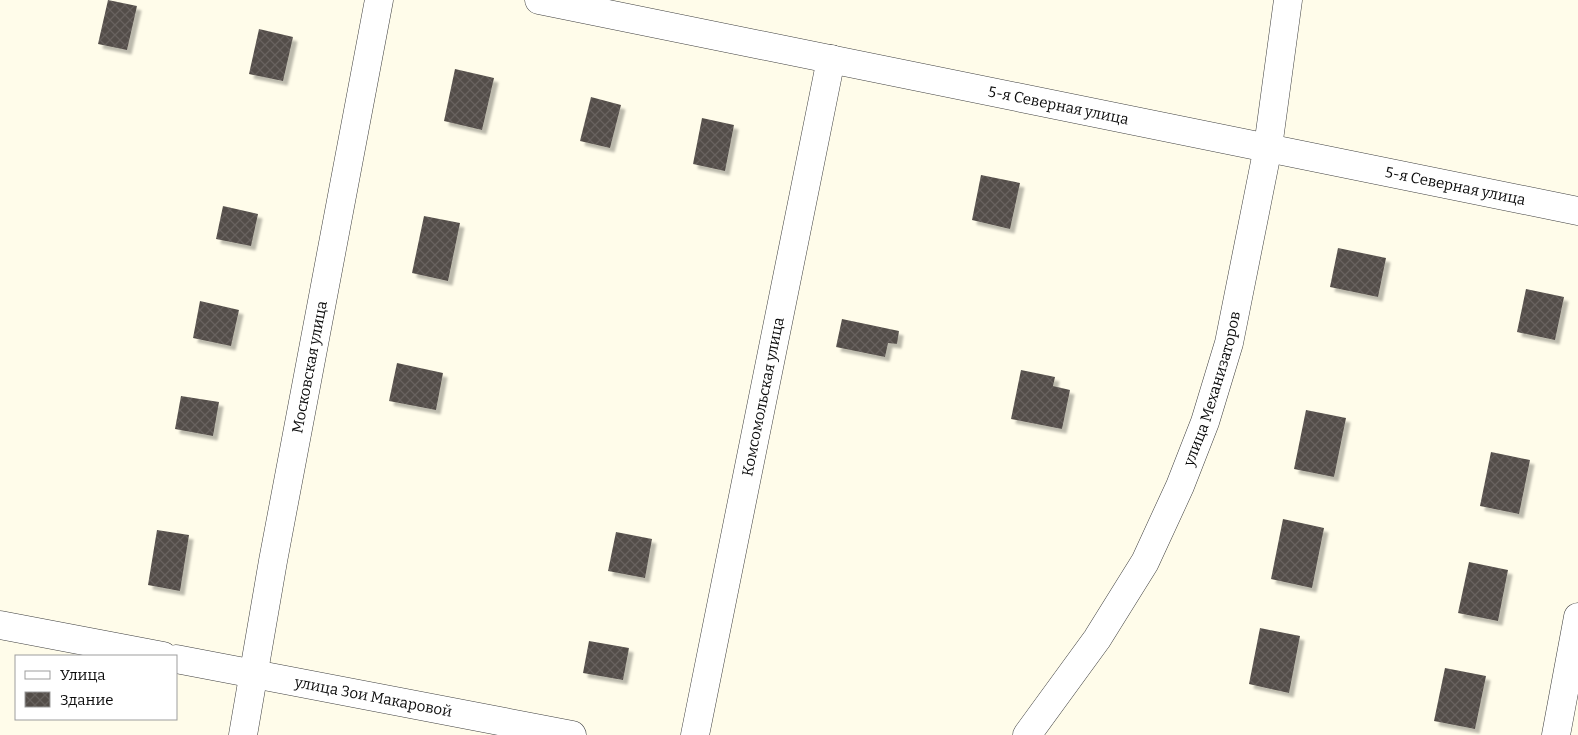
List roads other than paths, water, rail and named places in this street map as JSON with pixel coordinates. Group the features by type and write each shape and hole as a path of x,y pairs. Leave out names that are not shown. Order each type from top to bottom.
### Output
{"street":[{"name":"Московская улица","path":"243,735 273,561 379,0"},
{"name":"5-я Северная улица","path":"539,0 1578,211"},
{"name":"улица Механизаторов","path":"1027,735 1098,639 1145,562 1180,486 1205,422 1229,343 1268,148 1288,0"},
{"name":"Комсомольская улица","path":"695,735 831,59"},
{"path":"1556,735 1578,617"},
{"path":"0,625 158,655"},
{"name":"улица Зои Макаровой","path":"178,659 572,735"}]}
